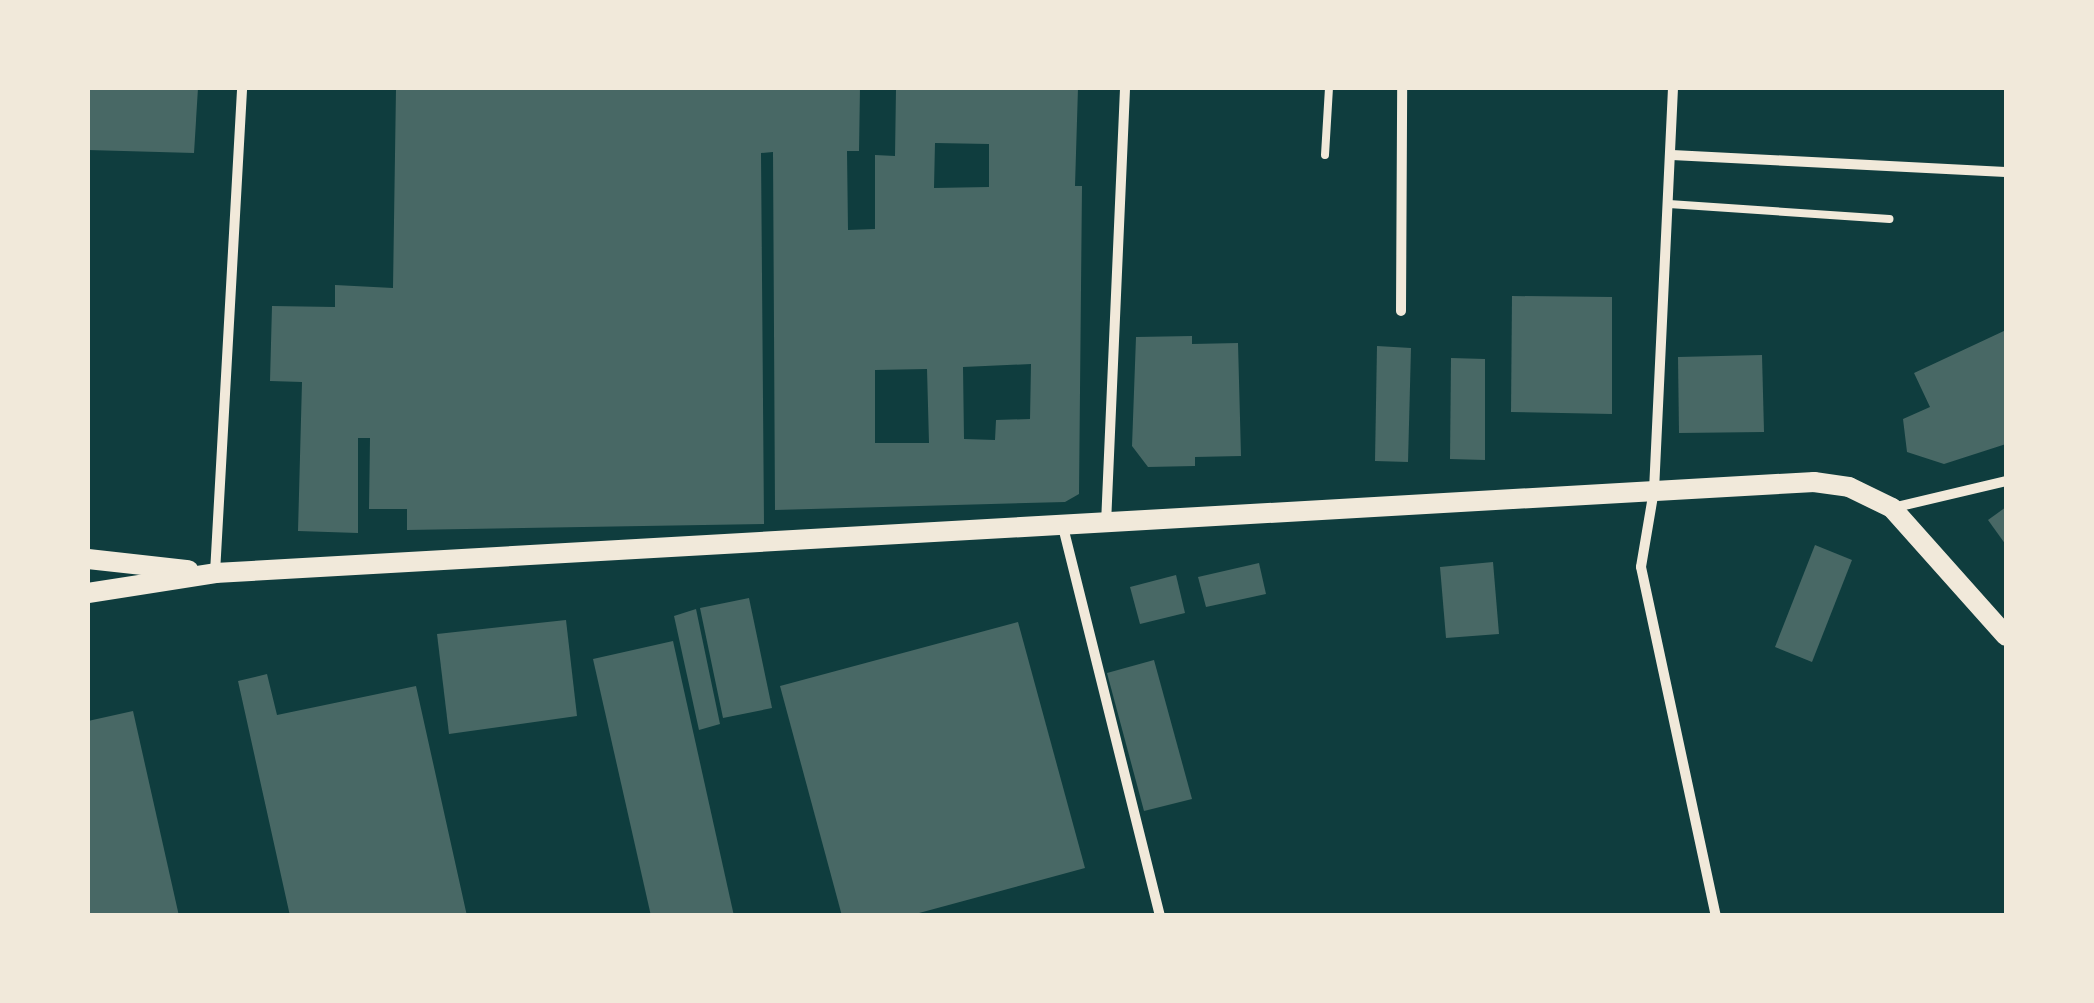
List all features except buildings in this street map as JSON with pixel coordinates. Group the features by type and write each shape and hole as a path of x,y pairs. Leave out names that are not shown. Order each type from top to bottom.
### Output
{"main road":[{"path":"88,592 215,573 1814,482 1849,486 1892,508 2006,636"},
{"path":"88,559 215,573"}],"street":[{"path":"215,573 242,88"},
{"path":"1106,524 1125,88"},
{"path":"1401,311 1402,88"},
{"path":"1673,88 1654,490 1641,567 1716,916"},
{"path":"1672,155 2006,172"},
{"path":"1892,508 2006,481"},
{"path":"1063,527 1160,916"}],"lane":[{"path":"1325,154 1328,88"},
{"path":"1669,204 1889,219"}]}
